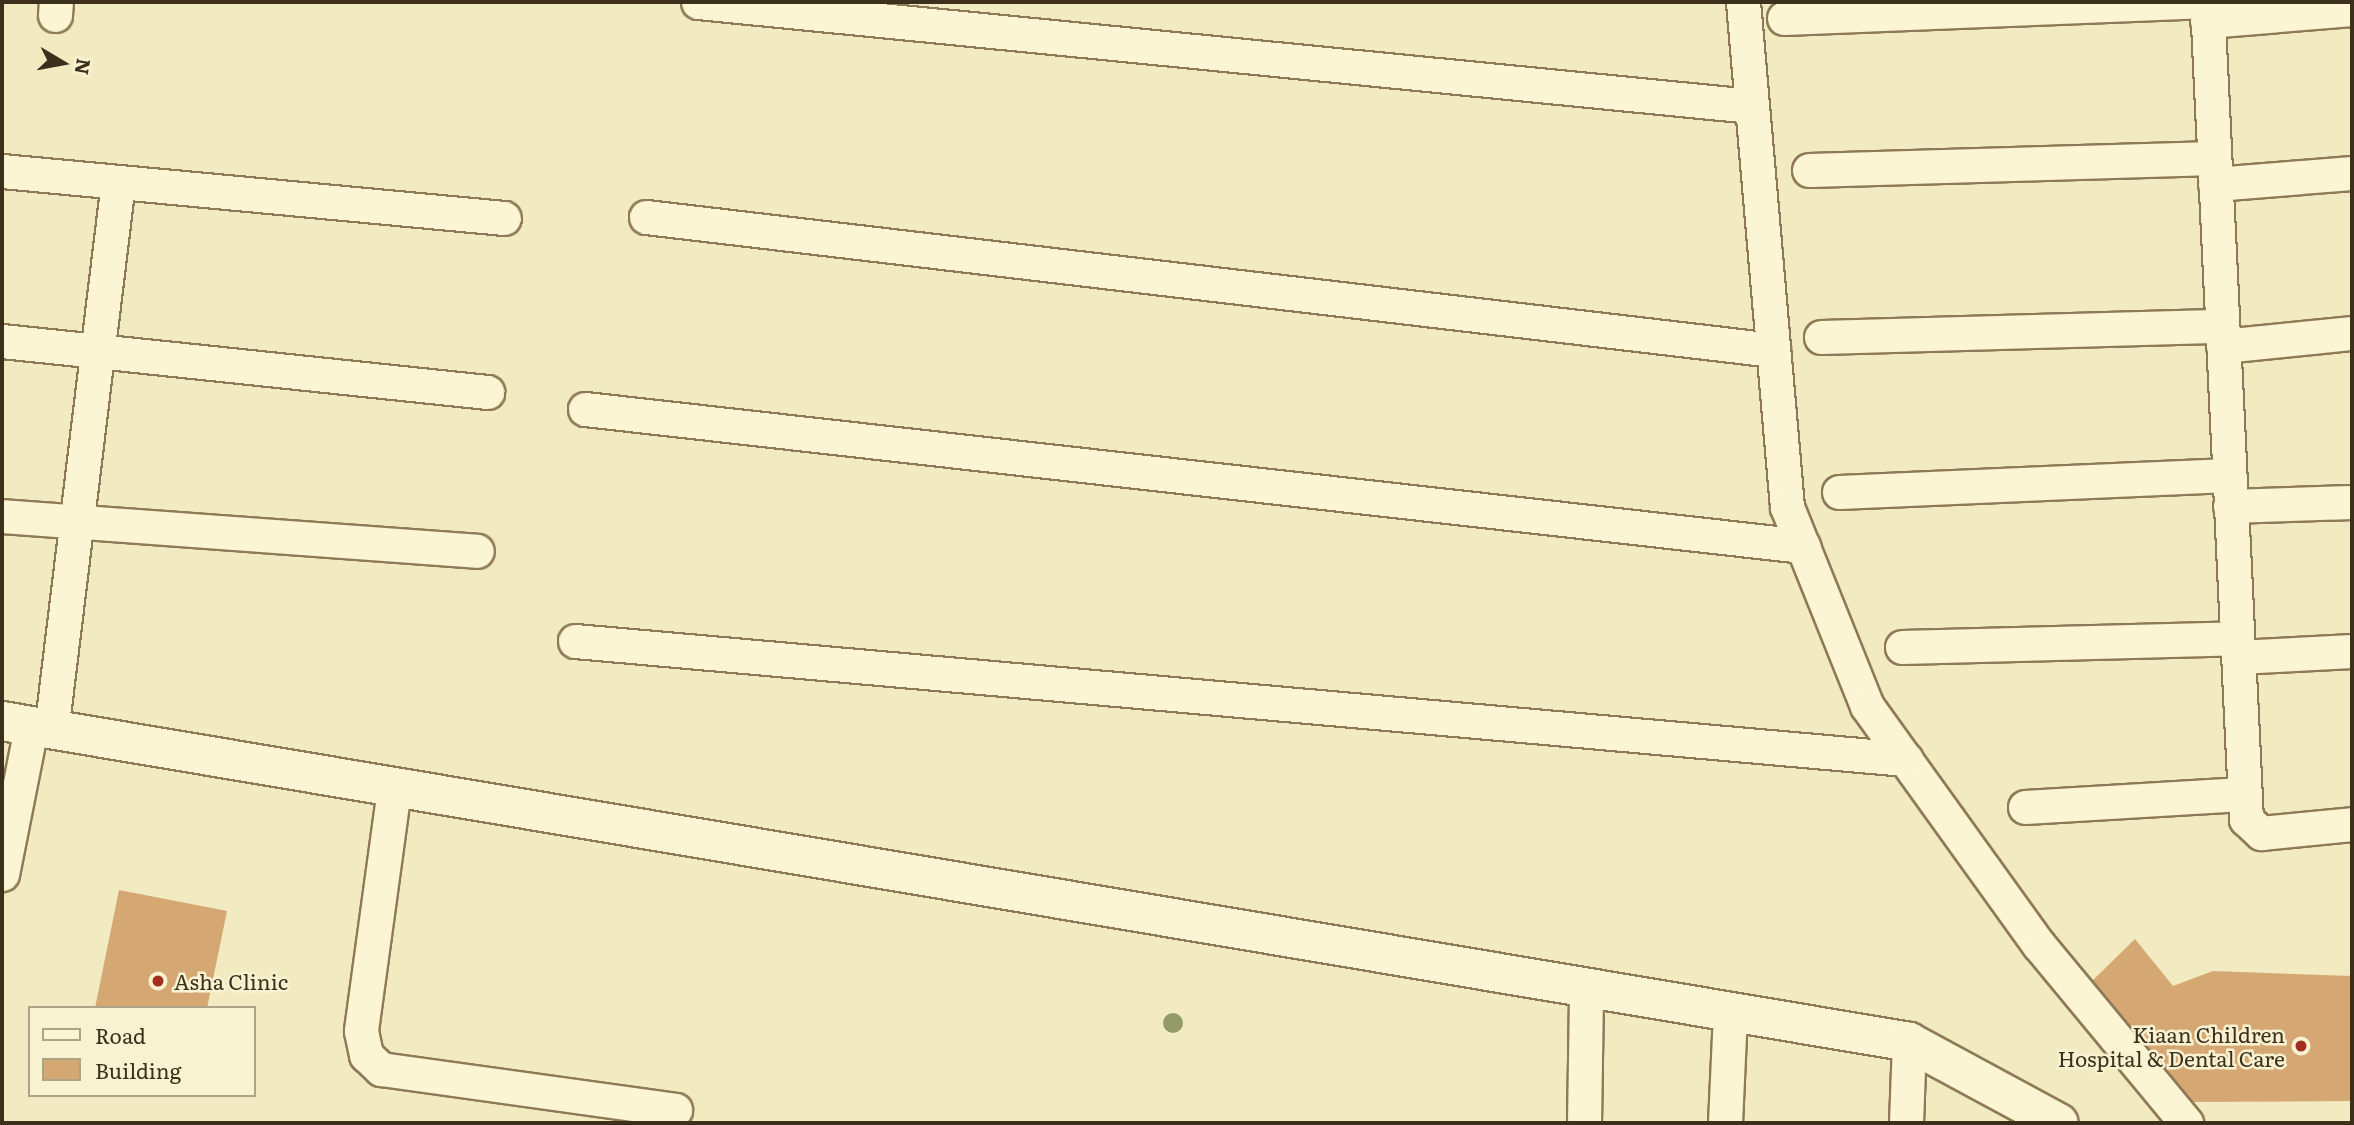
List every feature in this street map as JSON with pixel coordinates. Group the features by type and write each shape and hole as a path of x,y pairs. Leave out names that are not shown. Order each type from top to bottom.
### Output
{"street":[{"path":"698,2 860,10 1752,106"},
{"path":"1743,2 1787,507 1802,546 1867,706 2039,945 2186,1123"},
{"path":"2201,8 2215,171 2246,819 2261,832 2352,824"},
{"path":"1784,18 2201,8 2352,9"},
{"path":"1809,170 2352,173"},
{"path":"2,171 504,218"},
{"path":"2,874 28,726 77,522 118,182"},
{"path":"646,217 1773,350"},
{"path":"1821,337 2352,333"},
{"path":"2,341 487,392"},
{"path":"585,409 1802,546"},
{"path":"1839,492 2230,490 2352,502"},
{"path":"2,516 477,551"},
{"path":"575,641 1906,759"},
{"path":"1902,647 2352,651"},
{"path":"28,726 1586,992 1909,1042 2059,1123"},
{"path":"394,789 361,1031 366,1055 381,1069 674,1110"},
{"path":"2025,807 2243,794"},
{"path":"1584,1123 1586,992"},
{"path":"1725,1123 1730,1014"},
{"path":"1906,1123 1909,1042"}],"building":[{"path":"119,890 227,911 207,1006 95,1006"},
{"path":"2135,939 2173,986 2213,971 2352,976 2352,1101 2190,1102 2089,984"}],"place":[{"name":"Asha Clinic","path":"158,981"},
{"name":"Kiaan Children Hospital & Dental Care","path":"2301,1046"}]}
